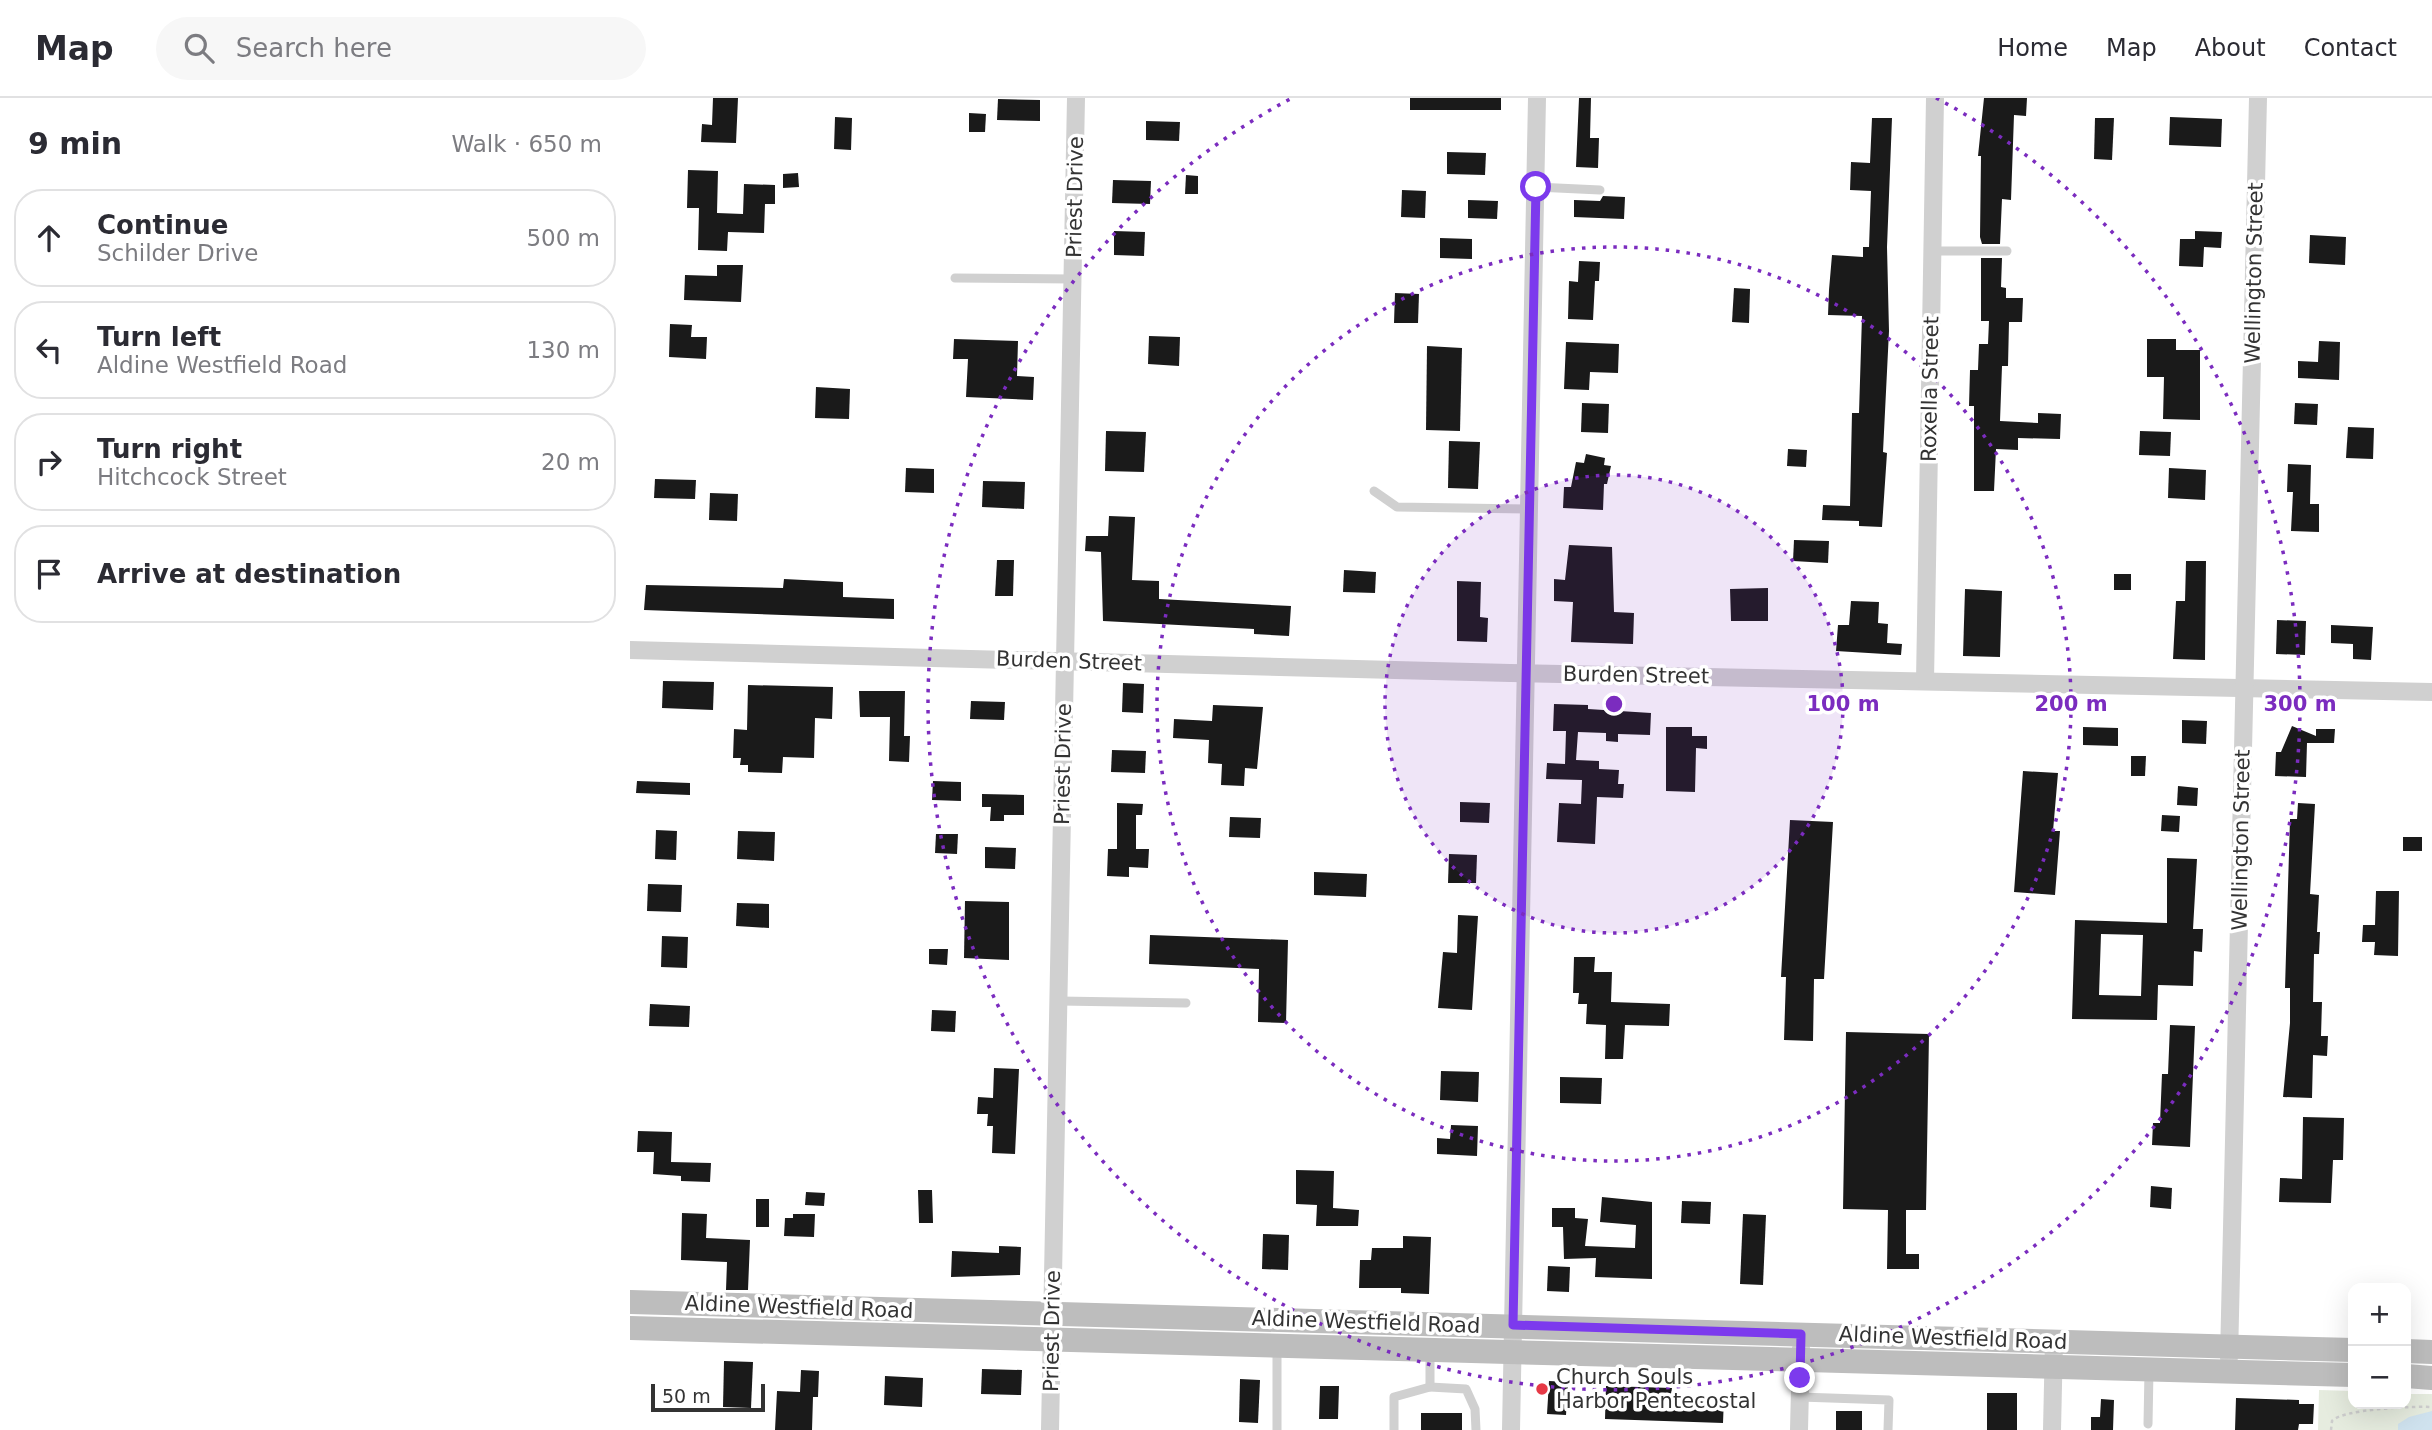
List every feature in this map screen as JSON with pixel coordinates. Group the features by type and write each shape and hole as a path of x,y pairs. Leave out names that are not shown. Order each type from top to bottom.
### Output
{"main road":[{"name":"Aldine Westfield Road","path":"630,1303 2348,1350"},
{"path":"831,1335 832,1309"},
{"path":"1281,1345 1286,1320"},
{"name":"Aldine Westfield Road","path":"630,1328 2348,1375"},
{"path":"1939,1363 1940,1337"},
{"path":"2411,1351 2432,1352"},
{"path":"2411,1377 2432,1377"}],"street":[{"name":"Priest Drive","path":"1049,1430 1076,98"},
{"path":"1511,1430 1537,98"},
{"name":"Roxella Street","path":"1925,681 1935,98"},
{"name":"Wellington Street","path":"2229,1371 2258,98"},
{"name":"Burden Street","path":"630,650 2432,692"},
{"path":"1799,1430 1801,1334"},
{"path":"2052,1430 2054,1340"}],"lane":[{"path":"1536,187 1600,190"},
{"path":"1932,251 2007,251"},
{"path":"954,278 1073,279"},
{"path":"1374,491 1397,507 1530,509"},
{"path":"1059,1001 1186,1003"},
{"path":"1277,1430 1281,1345"},
{"path":"1430,1349 1430,1387"},
{"path":"2148,1424 2149,1369"},
{"path":"1394,1430 1394,1397 1430,1387 1466,1389 1475,1409 1476,1430"},
{"path":"1800,1397 1888,1399 1888,1430"}],"path":[{"path":"2330,1430 2332,1421 2340,1414 2367,1413 2387,1406 2432,1407"}],"shaded area":[{"path":"2319,1390 2348,1391 2348,1409 2411,1409 2411,1394 2432,1394 2432,1430 2318,1430"}],"water":[{"path":"2432,1411 2432,1430 2398,1430 2398,1424 2409,1417"}],"building":[{"path":"713,98 738,98 736,143 701,142 702,124 712,125"},
{"path":"1410,98 1501,98 1501,110 1410,110"},
{"path":"1579,98 1591,98 1590,138 1599,138 1598,168 1576,167"},
{"path":"1984,98 2027,98 2026,116 2014,115 2011,200 2002,199 2000,244 1982,244 1980,237 1981,156 1978,156"},
{"path":"998,99 1040,100 1040,121 997,120"},
{"path":"969,113 986,114 985,132 969,132"},
{"path":"835,117 852,118 851,150 834,149"},
{"path":"2170,117 2222,119 2221,147 2169,145"},
{"path":"1872,118 1892,118 1887,247 1889,331 1883,452 1887,453 1882,527 1859,526 1859,521 1822,520 1823,505 1850,506 1852,413 1859,413 1862,316 1828,315 1829,290 1832,255 1863,257 1863,247 1869,247 1871,191 1850,190 1851,162 1870,163"},
{"path":"2095,118 2114,118 2112,160 2094,159"},
{"path":"1146,121 1180,122 1179,141 1146,140"},
{"path":"1447,152 1486,153 1485,175 1447,174"},
{"path":"688,170 718,171 717,213 743,214 744,184 775,185 775,204 765,204 764,233 728,232 727,251 698,250 699,208 687,208"},
{"path":"798,173 799,187 783,188 783,174"},
{"path":"1186,175 1198,176 1198,194 1185,194"},
{"path":"1113,180 1151,181 1150,204 1112,203"},
{"path":"1402,190 1426,191 1425,218 1401,217"},
{"path":"1603,196 1625,197 1624,219 1574,217 1574,200 1600,201"},
{"path":"1468,200 1498,201 1497,219 1468,218"},
{"path":"1114,231 1145,232 1144,256 1114,255"},
{"path":"2195,231 2222,232 2221,248 2204,247 2203,267 2179,266 2180,239 2195,239"},
{"path":"2310,235 2346,237 2345,265 2309,263"},
{"path":"1440,238 1472,239 1472,259 1440,258"},
{"path":"1981,258 2002,258 2001,287 2006,288 2006,298 2023,298 2022,322 2009,322 2008,366 2002,366 2000,421 2038,423 2038,413 2061,414 2060,439 2018,438 2018,450 1996,449 1994,491 1974,491 1974,406 1969,406 1970,370 1978,370 1979,344 1988,344 1989,321 1981,321"},
{"path":"1579,261 1600,262 1599,281 1595,281 1593,320 1568,319 1569,281 1578,282"},
{"path":"717,265 743,265 741,302 684,300 685,275 717,276"},
{"path":"1734,288 1750,289 1749,323 1732,322"},
{"path":"1395,293 1419,294 1418,323 1394,323"},
{"path":"670,324 692,325 691,337 707,337 706,359 669,357"},
{"path":"1149,336 1180,337 1179,366 1148,364"},
{"path":"954,339 1018,341 1017,376 1034,377 1033,400 966,397 968,359 953,359"},
{"path":"2147,339 2176,339 2176,350 2200,350 2200,420 2163,419 2164,377 2147,377"},
{"path":"2319,341 2340,342 2339,380 2298,378 2298,361 2318,362"},
{"path":"1566,342 1619,344 1618,373 1590,372 1589,390 1564,389"},
{"path":"1427,346 1462,348 1460,431 1426,430"},
{"path":"816,387 850,389 849,419 815,418"},
{"path":"1582,403 1609,404 1608,433 1581,432"},
{"path":"2295,403 2318,404 2317,425 2294,424"},
{"path":"2348,427 2374,428 2373,459 2346,458"},
{"path":"1106,431 1146,432 1144,472 1105,471"},
{"path":"2140,431 2171,432 2170,456 2139,455"},
{"path":"1449,441 1480,442 1478,489 1448,488"},
{"path":"1788,449 1807,450 1806,467 1787,466"},
{"path":"1586,454 1605,458 1604,465 1611,466 1607,484 1604,484 1603,510 1563,508 1564,487 1571,487 1576,462 1584,463"},
{"path":"2288,464 2311,465 2310,504 2319,504 2319,532 2291,531 2293,492 2287,492"},
{"path":"906,468 934,469 934,493 905,492"},
{"path":"2169,468 2206,470 2205,500 2168,498"},
{"path":"655,479 696,480 695,499 654,498"},
{"path":"983,481 1025,482 1024,509 982,507"},
{"path":"710,493 738,494 737,521 709,520"},
{"path":"1109,516 1135,517 1132,580 1159,581 1159,599 1291,606 1289,636 1254,634 1254,629 1103,621 1101,552 1085,551 1086,536 1108,536"},
{"path":"1794,540 1829,541 1828,563 1793,561"},
{"path":"1569,545 1612,547 1614,612 1634,613 1633,644 1571,642 1573,602 1554,601 1554,579 1565,580"},
{"path":"997,560 1014,560 1013,596 995,596"},
{"path":"2186,561 2206,561 2205,660 2173,659 2176,601 2185,601"},
{"path":"1344,570 1376,572 1375,593 1343,592"},
{"path":"2114,574 2131,574 2131,590 2114,590"},
{"path":"784,579 843,582 843,597 894,599 894,619 644,610 646,585 783,588"},
{"path":"1457,581 1481,582 1480,617 1488,618 1487,642 1457,641"},
{"path":"1768,588 1768,621 1731,621 1730,589"},
{"path":"1965,589 2002,591 2000,657 1963,656"},
{"path":"1851,601 1879,602 1878,623 1888,624 1887,643 1902,644 1901,655 1836,651 1838,625 1849,625"},
{"path":"2277,620 2306,621 2305,655 2276,654"},
{"path":"2331,625 2373,627 2371,660 2353,659 2353,644 2331,643"},
{"path":"663,681 714,682 713,710 662,708"},
{"path":"1123,683 1144,684 1143,713 1122,712"},
{"path":"748,685 833,687 832,719 815,718 814,758 783,757 782,773 748,772 748,765 740,765 741,758 733,758 734,729 747,730"},
{"path":"859,691 905,691 904,736 910,736 909,762 889,761 890,717 860,717"},
{"path":"971,701 1005,702 1004,720 970,719"},
{"path":"1554,704 1588,705 1588,709 1651,713 1650,735 1618,734 1618,742 1606,741 1606,733 1578,732 1576,760 1599,761 1599,769 1619,770 1618,784 1624,784 1623,798 1597,797 1595,844 1557,842 1559,803 1581,804 1582,780 1546,779 1547,763 1565,764 1566,731 1553,731"},
{"path":"1213,705 1263,707 1257,769 1245,768 1244,786 1221,785 1222,764 1208,763 1209,740 1173,738 1174,719 1212,721"},
{"path":"2182,720 2207,721 2206,744 2182,743"},
{"path":"2292,726 2316,736 2316,729 2335,729 2334,743 2307,743 2306,777 2275,776 2276,752 2281,752"},
{"path":"1666,727 1692,727 1692,736 1707,736 1707,749 1696,748 1695,792 1666,791"},
{"path":"2083,727 2118,728 2118,746 2083,745"},
{"path":"1112,750 1146,751 1145,773 1111,772"},
{"path":"2131,756 2146,756 2145,776 2131,776"},
{"path":"2023,771 2058,773 2053,831 2060,831 2055,895 2014,892"},
{"path":"637,781 690,783 690,795 636,793"},
{"path":"933,781 961,782 961,801 932,800"},
{"path":"2178,786 2198,788 2197,806 2177,805"},
{"path":"982,794 1024,795 1024,815 1004,815 1004,821 990,821 991,807 982,807"},
{"path":"1460,802 1490,803 1489,823 1460,822"},
{"path":"1117,803 1143,804 1142,815 1136,815 1136,849 1149,849 1148,868 1129,867 1129,877 1107,876 1108,849 1117,849"},
{"path":"2298,803 2315,804 2310,894 2319,895 2317,932 2320,932 2319,954 2314,954 2313,1002 2322,1002 2321,1036 2328,1036 2327,1056 2313,1055 2312,1098 2283,1097 2290,1023 2290,988 2285,988 2290,819 2297,819"},
{"path":"2162,815 2180,816 2179,832 2161,831"},
{"path":"1230,817 1261,818 1260,838 1229,837"},
{"path":"1790,820 1833,822 1824,979 1814,979 1813,1041 1784,1040 1786,977 1781,977"},
{"path":"656,830 677,831 676,860 655,859"},
{"path":"738,831 775,832 774,861 737,859"},
{"path":"936,834 958,834 957,854 935,853"},
{"path":"2403,837 2422,837 2422,851 2403,851"},
{"path":"985,847 1016,848 1015,869 985,868"},
{"path":"1449,854 1477,855 1476,883 1448,883"},
{"path":"2167,858 2197,859 2193,929 2203,929 2202,952 2194,951 2193,986 2158,985 2157,1020 2072,1019 2075,920 2167,923","holes":["2101,934 2143,935 2141,996 2099,995"]},
{"path":"1314,872 1367,874 1366,897 1314,895"},
{"path":"648,884 682,885 681,912 647,911"},
{"path":"2376,891 2399,891 2398,956 2374,955 2375,942 2362,942 2363,925 2375,925"},
{"path":"965,901 1009,902 1009,960 964,958"},
{"path":"737,903 769,904 769,928 736,926"},
{"path":"1458,915 1478,916 1472,1010 1438,1008 1443,952 1457,953"},
{"path":"1150,935 1288,940 1286,1023 1258,1022 1259,969 1149,964"},
{"path":"662,936 688,937 687,968 661,967"},
{"path":"929,949 948,949 947,965 929,964"},
{"path":"1574,957 1595,957 1594,972 1612,972 1611,1002 1670,1004 1669,1026 1625,1025 1623,1059 1605,1059 1606,1025 1586,1024 1587,1004 1578,1004 1579,993 1573,993"},
{"path":"650,1004 690,1006 689,1027 649,1026"},
{"path":"932,1010 956,1011 955,1032 931,1031"},
{"path":"2170,1025 2195,1026 2190,1147 2152,1145 2153,1123 2160,1123 2162,1074 2168,1074"},
{"path":"1846,1032 1929,1034 1926,1210 1906,1210 1906,1254 1919,1254 1919,1269 1887,1269 1888,1210 1843,1209"},
{"path":"994,1068 1019,1069 1015,1154 992,1153 993,1126 987,1126 988,1114 977,1114 978,1097 993,1098"},
{"path":"1441,1071 1479,1072 1478,1102 1440,1100"},
{"path":"1560,1077 1602,1078 1601,1104 1560,1103"},
{"path":"2303,1117 2344,1118 2343,1160 2333,1160 2331,1203 2279,1202 2280,1178 2302,1179"},
{"path":"1451,1125 1478,1126 1477,1156 1437,1154 1437,1138 1450,1139"},
{"path":"638,1131 672,1132 671,1162 711,1163 710,1182 681,1181 681,1176 653,1174 654,1152 637,1152"},
{"path":"1296,1170 1334,1171 1333,1208 1359,1210 1358,1226 1316,1226 1317,1205 1296,1204"},
{"path":"2151,1186 2172,1188 2171,1209 2150,1207"},
{"path":"918,1190 932,1190 933,1223 919,1223"},
{"path":"806,1192 825,1193 824,1206 805,1205"},
{"path":"1602,1197 1652,1202 1652,1279 1595,1277 1596,1258 1564,1259 1563,1227 1552,1227 1552,1208 1575,1208 1575,1218 1588,1219 1585,1246 1635,1248 1636,1225 1600,1222"},
{"path":"756,1199 769,1199 769,1227 756,1227"},
{"path":"1682,1201 1711,1202 1710,1224 1681,1223"},
{"path":"682,1213 707,1214 706,1238 750,1240 748,1290 726,1290 727,1262 681,1260"},
{"path":"793,1214 815,1214 814,1237 784,1236 785,1218 793,1218"},
{"path":"1743,1214 1766,1215 1763,1285 1740,1284"},
{"path":"1263,1234 1289,1235 1288,1270 1262,1269"},
{"path":"1403,1236 1431,1237 1429,1294 1401,1293 1401,1288 1359,1288 1360,1260 1371,1260 1372,1248 1403,1248"},
{"path":"999,1246 1021,1247 1020,1275 951,1277 952,1251 999,1253"},
{"path":"1548,1266 1570,1267 1569,1292 1547,1291"},
{"path":"724,1361 753,1362 751,1408 723,1407"},
{"path":"982,1369 1022,1370 1021,1395 981,1394"},
{"path":"801,1370 819,1371 818,1397 813,1397 812,1430 775,1430 777,1391 800,1392"},
{"path":"885,1376 923,1378 922,1407 884,1405"},
{"path":"1240,1379 1260,1380 1258,1423 1239,1422"},
{"path":"1549,1381 1568,1382 1566,1415 1547,1414"},
{"path":"1320,1386 1339,1386 1338,1419 1319,1419"},
{"path":"1606,1386 1672,1388 1671,1395 1724,1397 1723,1423 1605,1419"},
{"path":"1987,1393 2017,1393 2017,1430 1987,1430"},
{"path":"2236,1398 2299,1400 2299,1404 2314,1404 2313,1424 2299,1424 2298,1430 2235,1430"},
{"path":"2101,1399 2114,1400 2113,1430 2091,1430 2091,1417 2100,1417"},
{"path":"1836,1411 1862,1411 1862,1430 1836,1430"},
{"path":"1421,1413 1462,1413 1462,1430 1421,1430"}],"place":[{"name":"Church Souls Harbor Pentecostal","path":"1542,1389"}],"route":[{"path":"1536,187 1513,1325 1801,1334 1800,1378"}]}
